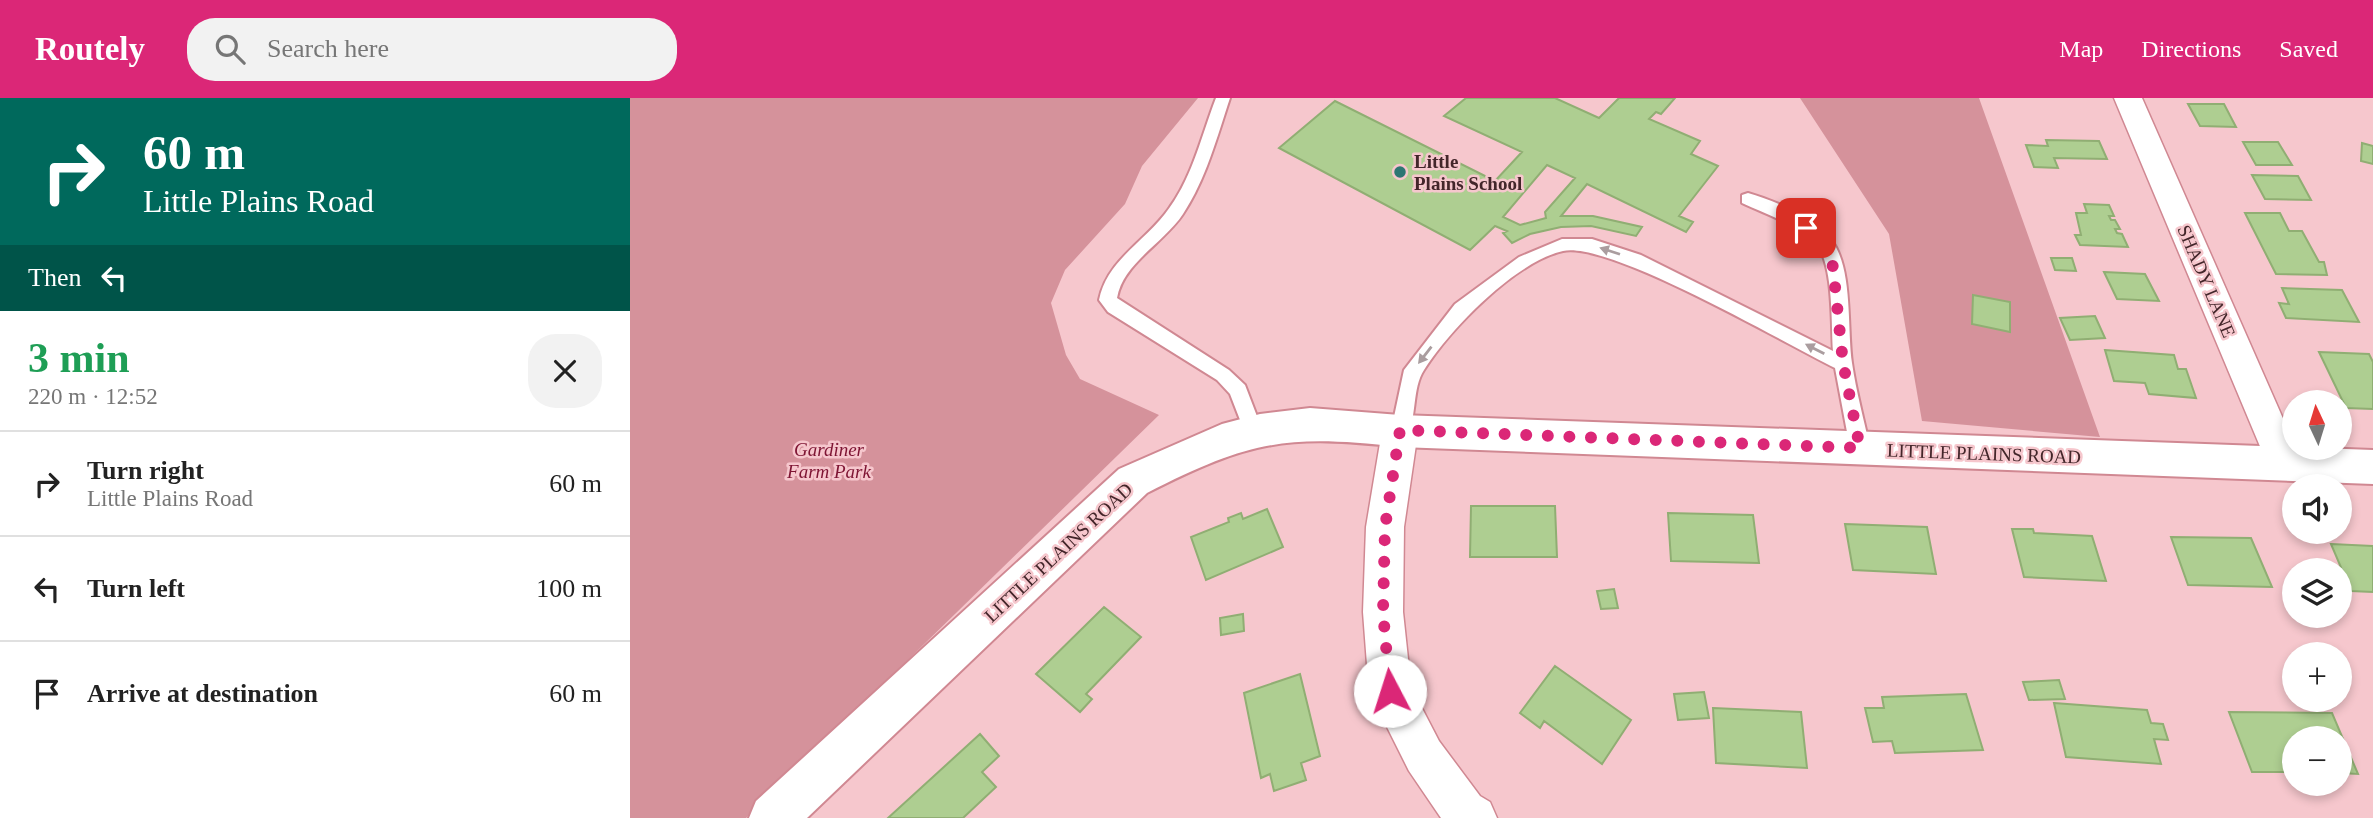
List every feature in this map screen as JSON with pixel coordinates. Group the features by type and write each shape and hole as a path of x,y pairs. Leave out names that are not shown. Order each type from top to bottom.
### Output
{"street":[{"name":"SHADY LANE","path":"2128,98 2285,464"},
{"name":"LITTLE PLAINS ROAD","path":"773,818 1133,481 1200,447 1280,426 1338,425 1400,430 2373,467"},
{"path":"1400,430 1385,527 1383,612 1390,691 1424,756 1464,812 1474,818"}],"lane":[{"path":"1223,98 1197,175 1185,199 1165,226 1117,276 1109,288 1108,300 1114,307 1223,375 1238,390 1254,432"},
{"path":"1748,199 1806,228 1827,246 1833,267 1843,363 1860,448"},
{"path":"1400,430 1413,370 1461,309 1525,261 1562,245 1592,245 1635,258 1843,363"}],"green space":[{"name":"Gardiner Farm Park","path":"630,98 1198,98 1142,166 1125,204 1065,270 1051,303 1066,355 1080,379 1159,415 746,818 630,818"},
{"path":"1800,98 1979,98 2100,437 1922,421 1889,234"}],"building":[{"name":"Little Plains School","path":"1466,98 1555,98 1599,118 1619,98 1675,98 1661,114 1656,112 1649,119 1700,141 1691,154 1718,166 1679,216 1693,222 1686,232 1587,184 1561,216 1593,216 1642,227 1636,236 1591,226 1561,227 1530,234 1512,243 1503,233 1507,231 1495,226 1470,250 1279,148 1335,101 1495,181 1522,152 1444,116","holes":["1547,165 1575,178 1545,212 1546,218 1520,225 1503,217"]},
{"path":"2188,104 2224,104 2236,127 2200,126"},
{"path":"2046,140 2099,141 2107,159 2054,158 2058,168 2034,167 2026,145 2048,146"},
{"path":"2243,142 2278,142 2292,165 2256,165"},
{"path":"2362,143 2373,146 2373,164 2361,161"},
{"path":"2252,175 2298,176 2311,200 2265,199"},
{"path":"2084,204 2109,205 2114,216 2109,216 2111,220 2115,220 2120,229 2115,229 2122,234 2128,247 2080,245 2075,235 2081,235 2076,213 2087,213"},
{"path":"2245,213 2280,213 2289,231 2302,231 2319,262 2324,262 2327,275 2276,274"},
{"path":"2051,258 2072,258 2076,271 2055,270"},
{"path":"2104,272 2145,274 2159,301 2117,299"},
{"path":"2282,288 2342,290 2359,322 2286,318 2279,303 2289,304"},
{"path":"1973,295 2010,302 2010,332 1972,324"},
{"path":"2095,316 2105,338 2070,340 2060,318"},
{"path":"2105,350 2174,355 2178,369 2186,369 2196,398 2149,394 2145,383 2114,381"},
{"path":"2319,352 2369,354 2373,362 2373,409 2352,408 2352,390 2337,390"},
{"path":"1471,506 1555,506 1557,557 1470,557"},
{"path":"1267,509 1283,547 1206,580 1191,537 1229,522 1228,518 1241,513 1243,519"},
{"path":"1668,513 1753,515 1759,563 1671,561"},
{"path":"1845,524 1927,527 1936,574 1853,570"},
{"path":"2012,529 2092,536 2106,581 2024,577"},
{"path":"2171,537 2251,538 2272,587 2188,585"},
{"path":"2331,544 2373,546 2373,592 2352,591 2352,558 2337,558"},
{"path":"1614,589 1618,608 1601,609 1597,591"},
{"path":"1104,607 1141,637 1086,694 1092,699 1080,712 1036,674"},
{"path":"1243,614 1244,631 1221,635 1220,618"},
{"path":"1555,666 1631,720 1602,764 1544,721 1540,728 1520,713"},
{"path":"1300,674 1320,756 1301,763 1306,780 1274,791 1270,774 1261,778 1244,693"},
{"path":"2059,680 2065,699 2029,700 2023,682"},
{"path":"1704,692 1709,718 1678,720 1674,694"},
{"path":"1966,694 1983,750 1895,753 1892,741 1873,742 1865,708 1884,708 1882,697"},
{"path":"2054,703 2147,710 2151,723 2163,724 2168,740 2154,739 2161,764 2066,757"},
{"path":"1713,708 1801,712 1807,768 1716,763"},
{"path":"2229,712 2332,713 2338,726 2282,726 2282,772 2252,772"},
{"path":"980,734 999,756 982,772 996,787 963,818 888,818"},
{"path":"2352,760 2358,774 2352,774"}],"place":[{"name":"Little Plains School","path":"1400,172"}],"route":[{"path":"1390,691 1383,612 1385,527 1400,430 1860,448 1843,363 1833,267 1827,246 1806,228"}]}
